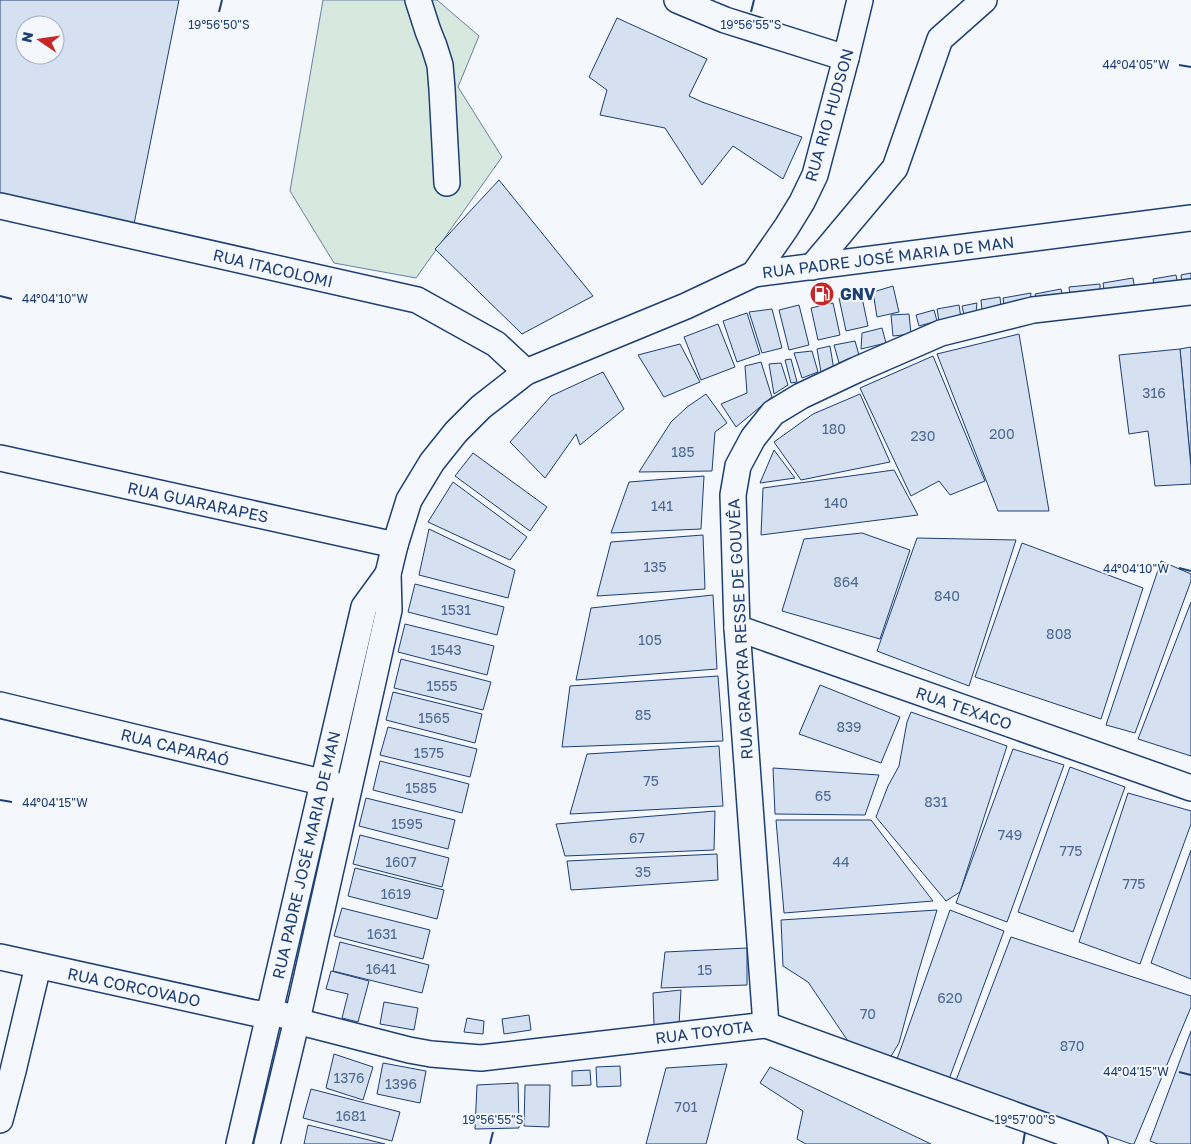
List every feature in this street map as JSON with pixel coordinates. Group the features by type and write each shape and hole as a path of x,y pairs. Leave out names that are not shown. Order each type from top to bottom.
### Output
{"street":[{"path":"418,0 440,65 447,183"},
{"path":"677,0 725,20 846,58"},
{"name":"RUA RIO HUDSON","path":"754,274 786,228 802,202 815,175 860,0"},
{"path":"812,267 895,168 940,39 984,0"},
{"name":"RUA ITACOLOMI","path":"0,206 417,300 496,344 526,372"},
{"name":"RUA PADRE JOSÉ MARIA DE MAN","path":"267,1144 350,788 389,610 388,574 395,545 409,500 432,462 456,432 481,407 526,372 686,306 754,274 1191,218"},
{"name":"RUA GRACYRA RESSE DE GOUVÊA","path":"766,1025 737,628 733,495 738,466 753,438 773,413 801,396 941,333 1033,310 1191,292"},
{"name":"RUA GUARARAPES","path":"0,458 395,545"},
{"name":"RUA PADRE JOSÉ MARIA DE MAN","path":"239,1144 364,607 388,574"},
{"name":"RUA TEXACO","path":"737,628 1191,788"},
{"name":"RUA CAPARAÓ","path":"0,705 350,788"},
{"name":"RUA CORCOVADO","path":"0,957 269,1015 276,1013 283,1015 287,1022 258,1144"},
{"path":"0,1120 38,966"},
{"name":"RUA TOYOTA","path":"296,1021 408,1050 481,1058 766,1025 1095,1144"}],"shaded area":[{"path":"323,0 437,0 479,36 458,87 502,157 416,278 334,263 290,191"}],"building":[{"path":"0,0 179,0 133,229 0,206"},
{"path":"617,18 707,59 689,96 802,137 783,179 733,146 702,185 665,128 600,115 607,90 589,77"},
{"path":"499,180 593,296 522,334 435,249"},
{"path":"1191,273 1191,282 1182,284 1181,275"},
{"path":"1176,275 1178,285 1155,289 1153,279"},
{"path":"1133,278 1135,291 1105,296 1103,283"},
{"path":"1100,284 1100,292 1070,295 1069,287"},
{"path":"893,286 899,312 877,317 873,292"},
{"path":"1061,289 1063,298 1037,302 1035,294"},
{"path":"861,293 868,326 846,331 839,298"},
{"path":"1031,293 1030,301 1004,306 1003,298"},
{"path":"1000,297 1001,307 982,310 981,300"},
{"path":"833,303 840,335 818,340 811,308"},
{"path":"977,303 976,313 964,315 962,306"},
{"path":"799,305 809,345 789,350 779,310"},
{"path":"959,305 961,318 939,321 937,309"},
{"path":"772,309 782,348 762,353 749,312"},
{"path":"934,310 937,321 919,326 916,315"},
{"path":"747,313 760,354 737,362 723,321"},
{"path":"909,314 911,334 893,336 891,315"},
{"path":"718,324 735,367 701,380 684,337"},
{"path":"882,328 886,343 861,349 862,333"},
{"path":"1019,334 1049,511 998,511 937,354"},
{"path":"855,341 859,355 839,363 834,345"},
{"path":"680,344 700,382 664,397 638,355"},
{"path":"830,346 834,370 821,372 817,349"},
{"path":"1191,347 1191,467 1180,349"},
{"path":"1180,349 1191,484 1155,486 1148,431 1129,434 1119,355"},
{"path":"812,351 818,372 802,378 794,353"},
{"path":"933,356 985,481 950,495 939,481 911,496 860,388"},
{"path":"791,359 797,382 791,383 785,360"},
{"path":"761,362 772,397 736,427 721,404 747,393 745,366"},
{"path":"781,363 788,385 774,394 769,364"},
{"path":"603,372 624,409 580,445 576,434 545,478 510,442 551,396"},
{"path":"706,394 727,423 715,432 712,471 639,472 671,422 687,407"},
{"path":"860,394 890,462 801,480 774,442 813,414"},
{"path":"774,450 795,478 760,483"},
{"path":"473,453 547,507 530,531 455,476"},
{"path":"894,470 918,515 761,535 763,488"},
{"path":"704,476 701,529 611,533 629,482"},
{"path":"453,482 527,537 510,560 428,522"},
{"path":"429,529 515,570 508,598 419,575"},
{"path":"862,533 910,550 880,639 782,611 804,539"},
{"path":"703,535 705,589 597,596 611,542"},
{"path":"917,538 1016,540 969,686 877,651"},
{"path":"1022,543 1143,588 1101,719 975,677"},
{"path":"1161,561 1191,574 1191,581 1135,733 1106,725"},
{"path":"415,584 504,607 497,635 408,612"},
{"path":"713,595 717,669 576,680 591,608"},
{"path":"1191,602 1191,756 1138,739"},
{"path":"405,624 494,646 487,675 398,652"},
{"path":"401,659 491,682 483,710 394,688"},
{"path":"718,676 723,741 562,747 570,686"},
{"path":"820,685 900,717 881,763 799,734"},
{"path":"393,692 482,714 475,743 386,720"},
{"path":"911,712 1007,746 960,892 946,901 876,817 888,786 899,766 907,722"},
{"path":"388,727 477,749 470,777 380,755"},
{"path":"719,746 723,806 570,814 587,754"},
{"path":"1013,749 1064,765 1007,922 956,903"},
{"path":"380,761 469,784 462,813 373,790"},
{"path":"1070,767 1125,787 1073,932 1018,912"},
{"path":"773,768 879,775 865,815 775,814"},
{"path":"1128,793 1191,811 1191,824 1140,964 1079,942"},
{"path":"366,798 455,820 448,849 359,826"},
{"path":"715,811 714,850 565,856 556,824"},
{"path":"776,820 871,820 933,901 784,913"},
{"path":"360,835 449,858 442,887 353,864"},
{"path":"1191,850 1191,979 1151,963"},
{"path":"717,854 718,880 571,890 567,861"},
{"path":"355,868 444,890 437,919 348,896"},
{"path":"342,908 430,930 423,959 334,936"},
{"path":"937,910 899,1043 887,1063 854,1050 808,982 783,966 781,920"},
{"path":"950,910 1004,931 948,1082 896,1062"},
{"path":"1011,937 1191,996 1191,1007 1134,1144 955,1083"},
{"path":"340,942 429,965 422,993 333,971"},
{"path":"747,948 747,985 661,988 665,952"},
{"path":"331,971 369,981 358,1022 342,1018 348,994 326,989"},
{"path":"681,990 679,1025 654,1025 653,993"},
{"path":"384,1002 418,1008 414,1030 380,1024"},
{"path":"529,1015 531,1030 504,1034 502,1019"},
{"path":"467,1018 484,1021 483,1034 464,1032"},
{"path":"1191,1031 1191,1144 1158,1144 1150,1141"},
{"path":"334,1054 373,1067 363,1100 326,1088"},
{"path":"383,1063 426,1071 420,1103 377,1094"},
{"path":"727,1064 706,1144 646,1144 666,1068"},
{"path":"620,1066 621,1086 597,1087 596,1067"},
{"path":"770,1067 931,1144 806,1144 797,1139 803,1111 760,1083"},
{"path":"590,1070 591,1085 572,1086 572,1071"},
{"path":"518,1083 519,1128 475,1129 477,1085"},
{"path":"525,1085 550,1085 549,1127 524,1126"},
{"path":"311,1089 400,1112 392,1141 303,1118"},
{"path":"308,1125 385,1144 304,1144"}],"place":[{"name":"GNV","path":"822,294"}]}
